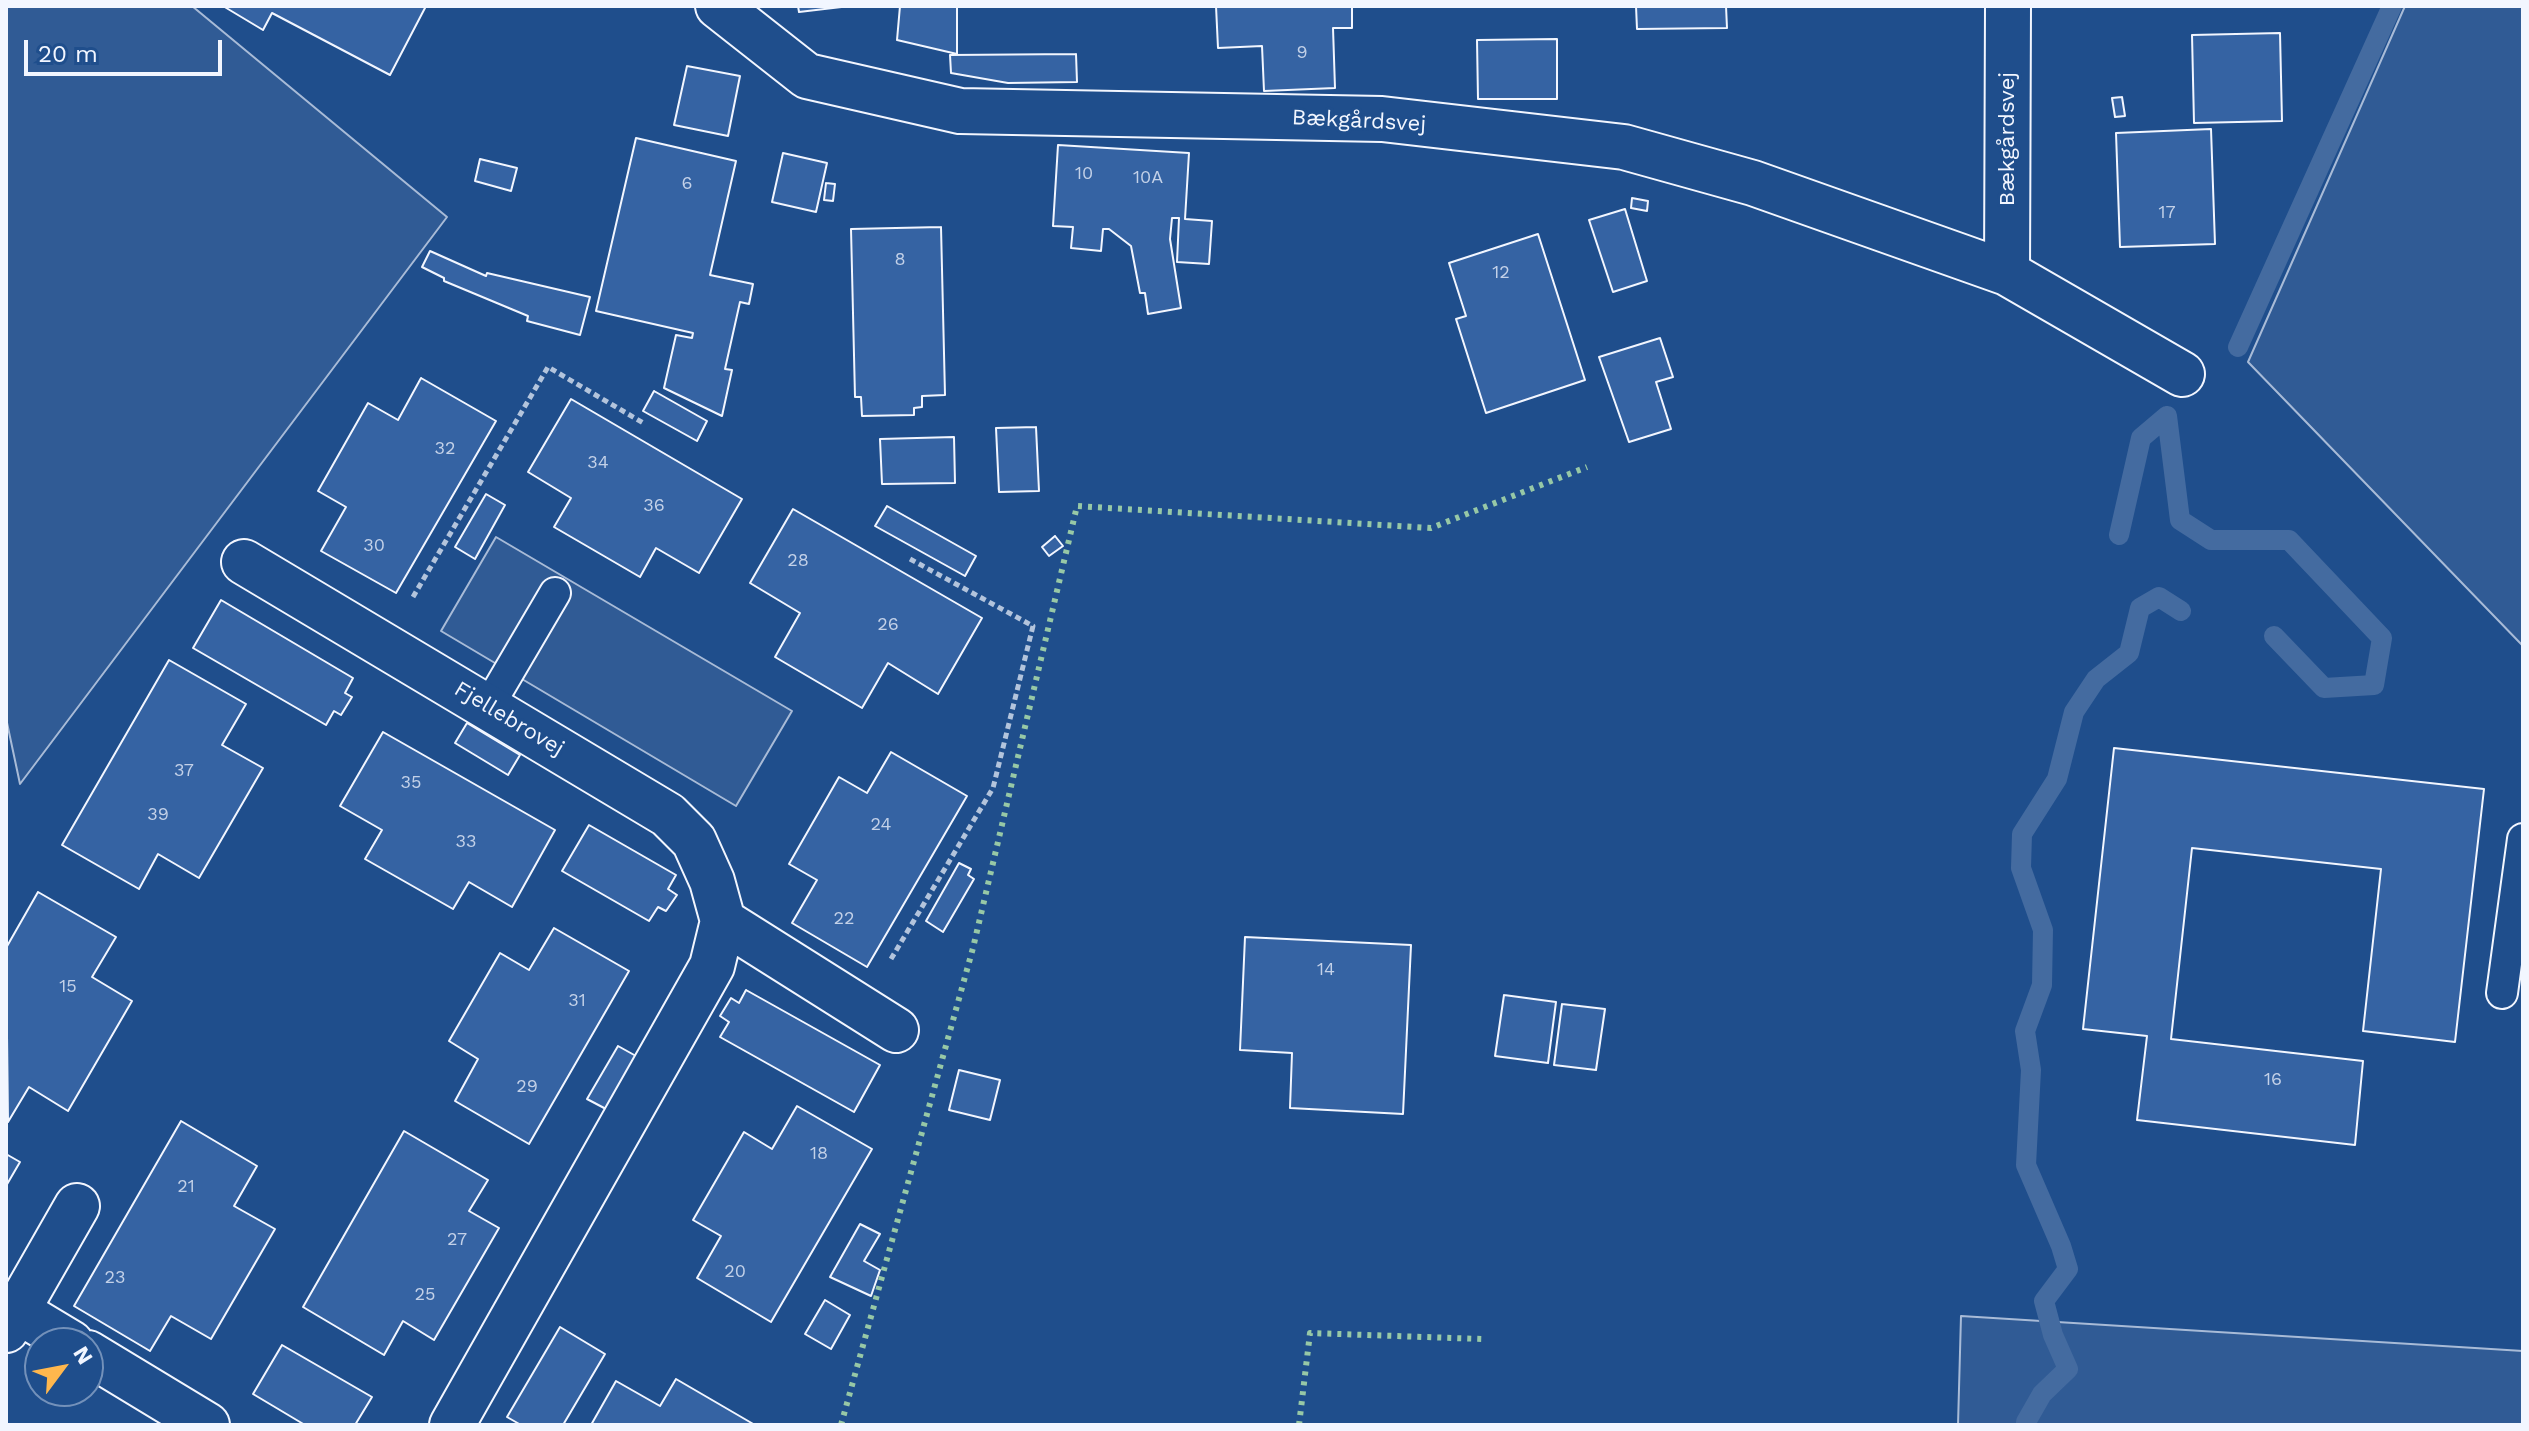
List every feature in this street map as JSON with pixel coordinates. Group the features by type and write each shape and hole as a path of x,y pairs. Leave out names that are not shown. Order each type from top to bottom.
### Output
{"street":[{"name":"Bækgårdsvej","path":"718,6 807,76 960,111 1382,119 1624,147 1753,183 2007,273 2182,374"},
{"name":"Bækgårdsvej","path":"2007,273 2008,6"},
{"name":"Fjellebrovej","path":"244,562 668,815 694,841 712,881 723,921 712,966 452,1425"},
{"path":"723,921 879,1019"},
{"path":"11,1320 77,1206"},
{"path":"104,1363 207,1425"}],"lane":[{"path":"488,707 555,593"},
{"path":"2502,993 2523,839"}],"path":[{"path":"385,645 548,367 645,424"},
{"path":"879,1019 993,788 1033,626 910,559"}],"shaded area":[{"path":"6,6 192,6 447,217 20,784 6,718"},
{"path":"2405,6 2523,6 2523,646 2248,362"},
{"path":"496,537 792,711 736,806 441,631"},
{"path":"1961,1316 2523,1351 2523,1425 1958,1425"}],"building":[{"path":"223,6 426,6 390,75 272,13 263,30"},
{"path":"798,6 850,6 799,12"},
{"path":"900,6 957,6 957,54 897,40"},
{"path":"1216,6 1352,6 1352,28 1333,28 1335,88 1264,91 1262,46 1218,48"},
{"path":"1636,6 1726,6 1727,28 1637,29"},
{"path":"2280,33 2282,121 2194,123 2192,35"},
{"path":"1557,39 1557,99 1478,99 1477,40"},
{"path":"1076,54 1077,82 1008,83 951,73 950,55"},
{"path":"687,66 740,76 728,136 674,125"},
{"path":"2122,97 2125,116 2115,117 2112,98"},
{"path":"2211,129 2215,244 2120,247 2116,133"},
{"path":"636,138 736,161 710,275 753,284 749,304 740,302 725,369 732,370 722,416 664,388 676,335 692,338 693,333 596,311"},
{"path":"1058,145 1189,153 1185,219 1212,221 1209,264 1177,262 1179,218 1172,218 1170,239 1181,308 1148,314 1145,293 1140,293 1131,246 1109,229 1103,229 1101,251 1071,248 1073,227 1053,226"},
{"path":"783,153 827,163 816,212 772,202"},
{"path":"480,159 517,168 511,191 475,181"},
{"path":"826,183 835,184 833,201 824,200"},
{"path":"1632,198 1648,201 1647,211 1631,208"},
{"path":"1625,209 1647,281 1613,292 1589,220"},
{"path":"941,227 945,395 922,396 922,407 914,408 914,415 862,416 861,397 855,397 851,229"},
{"path":"1538,234 1585,380 1486,413 1456,319 1466,316 1449,263"},
{"path":"430,251 486,276 487,273 590,297 580,335 527,321 528,316 444,281 444,278 422,267"},
{"path":"1660,338 1673,377 1656,382 1671,429 1629,442 1599,357"},
{"path":"421,378 496,421 396,593 321,551 346,507 318,491 368,403 398,420"},
{"path":"654,391 707,421 697,441 643,411"},
{"path":"571,399 742,499 699,573 656,548 640,577 554,527 571,498 528,472"},
{"path":"1036,427 1039,491 999,492 996,428"},
{"path":"954,437 955,483 882,484 880,439"},
{"path":"486,494 505,505 475,559 455,547"},
{"path":"887,506 976,556 965,576 875,526"},
{"path":"793,509 982,618 938,694 888,663 862,708 775,657 800,613 750,583"},
{"path":"1055,536 1063,546 1049,556 1042,547"},
{"path":"221,600 353,678 345,693 352,697 341,715 334,711 326,725 193,648"},
{"path":"169,660 246,704 222,745 263,768 199,878 158,854 139,889 62,845"},
{"path":"467,723 520,755 508,775 455,743"},
{"path":"383,732 555,830 512,907 469,882 453,909 365,859 382,830 340,806"},
{"path":"2114,748 2484,789 2455,1042 2363,1031 2381,869 2192,848 2171,1039 2363,1061 2355,1145 2137,1120 2147,1036 2083,1029"},
{"path":"891,752 967,796 867,967 792,923 817,880 789,864 839,777 867,793"},
{"path":"589,825 676,875 668,889 677,895 666,911 658,907 649,921 562,871"},
{"path":"959,863 971,869 968,875 974,879 943,932 926,921"},
{"path":"38,892 116,937 92,977 132,1001 68,1111 29,1087 8,1122 6,948"},
{"path":"554,928 629,971 529,1144 455,1101 478,1059 449,1041 500,953 529,970"},
{"path":"1245,937 1411,945 1403,1114 1290,1108 1292,1053 1240,1050"},
{"path":"746,990 880,1065 854,1112 720,1037 729,1022 720,1016 731,998 739,1003"},
{"path":"1504,995 1556,1002 1548,1063 1495,1056"},
{"path":"1562,1004 1605,1009 1596,1070 1554,1065"},
{"path":"618,1046 636,1056 606,1109 587,1099"},
{"path":"959,1070 1000,1080 990,1120 949,1110"},
{"path":"797,1106 872,1149 771,1322 697,1278 721,1236 693,1220 744,1132 772,1149"},
{"path":"181,1121 257,1166 234,1206 275,1229 211,1339 171,1316 150,1351 74,1306"},
{"path":"404,1131 488,1180 469,1211 499,1228 434,1340 403,1321 384,1355 303,1307"},
{"path":"6,1154 20,1162 6,1186"},
{"path":"860,1224 880,1234 864,1261 880,1270 871,1296 830,1277"},
{"path":"825,1300 850,1315 831,1349 805,1334"},
{"path":"560,1327 605,1354 563,1425 521,1425 507,1417"},
{"path":"282,1345 372,1397 355,1425 305,1425 253,1394"},
{"path":"676,1379 755,1425 591,1425 616,1381 660,1406"}],"waterway":[{"path":"2238,347 2392,6"},
{"path":"2167,416 2180,520 2211,540 2289,540 2382,638 2374,685 2324,688 2274,636"},
{"path":"2119,535 2141,438 2167,416"},
{"path":"2026,1425 2042,1394 2068,1369 2053,1335 2044,1301 2068,1269 2026,1165 2031,1070 2025,1031 2042,985 2043,930 2021,868 2022,834 2057,779 2074,712 2096,679 2129,653 2140,608 2159,597 2181,611"}],"hedge":[{"path":"841,1425 973,948 1077,506 1431,528 1587,467"},
{"path":"1299,1425 1310,1333 1482,1339"}]}
